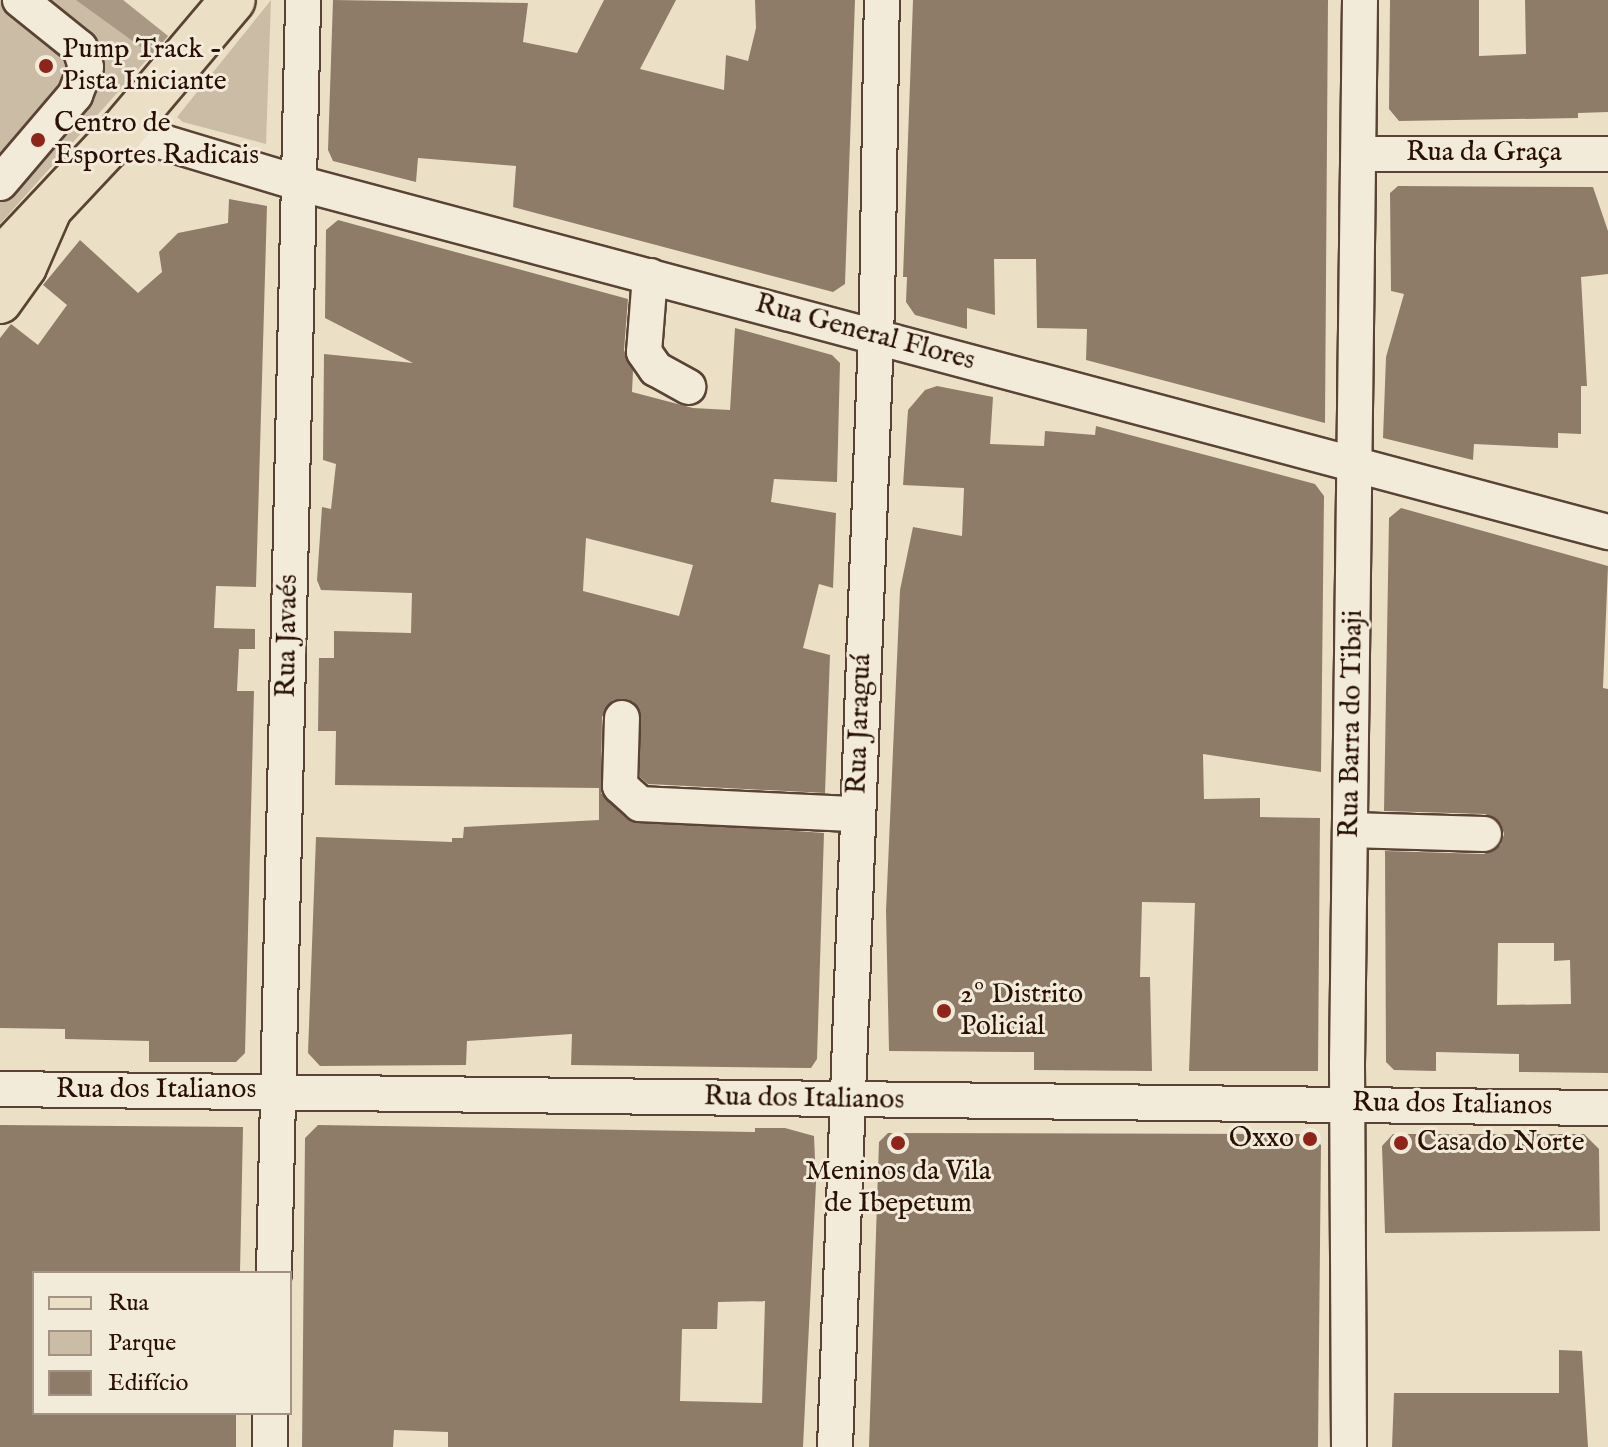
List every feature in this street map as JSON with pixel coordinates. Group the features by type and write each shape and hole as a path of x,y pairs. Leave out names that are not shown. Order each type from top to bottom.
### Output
{"highway":[{"path":"0,261 123,130 233,0"}],"main road":[{"path":"0,302 25,267 49,211"}],"street":[{"path":"0,183 75,95 86,67 80,48 20,0"},
{"name":"Rua Javaés","path":"274,1271 303,0"},
{"name":"Rua Jaraguá","path":"835,1447 850,1100 856,814 875,335 882,0"},
{"name":"Rua Barra do Tibaji","path":"1349,1447 1347,1102 1360,0"},
{"name":"Rua General Flores","path":"123,130 298,183 1355,462 1608,532"},
{"name":"Rua da Graça","path":"1359,154 1608,154"},
{"path":"650,276 644,352 656,369 688,387"},
{"path":"622,718 620,786 640,804 856,814"},
{"path":"1350,830 1484,834"},
{"name":"Rua dos Italianos","path":"0,1089 850,1100 1347,1102 1608,1108"},
{"path":"270,1415 270,1447"}],"green space":[{"name":"Centro de Esportes Radicais","path":"0,0 123,0 168,36 0,224"},
{"path":"271,0 266,144 183,122 177,117"}],"shaded area":[{"path":"76,0 123,0 168,36 152,55"}],"building":[{"path":"333,0 528,3 523,42 577,53 604,0 676,0 640,69 724,90 726,55 748,61 756,28 755,0 855,0 845,284 833,292 513,207 516,166 418,158 416,182 333,161 328,150"},
{"path":"913,0 1328,0 1325,423 1086,360 1087,329 1037,328 1036,259 994,259 995,315 967,308 967,329 915,315 906,302 907,277 903,277"},
{"path":"1390,0 1479,0 1479,56 1526,54 1525,0 1608,0 1608,112 1578,113 1578,118 1399,121 1389,109"},
{"path":"1398,186 1593,187 1608,231 1608,274 1581,277 1587,386 1581,386 1581,434 1558,433 1558,448 1474,444 1473,460 1383,438 1386,357 1404,294 1391,291 1390,193"},
{"path":"229,199 267,206 256,587 216,586 214,628 255,629 255,649 239,649 237,691 254,691 245,1053 236,1062 149,1062 149,1041 65,1039 65,1029 0,1028 0,338 11,324 38,345 67,305 43,285 80,240 138,293 162,272 159,252 178,233 228,223"},
{"path":"338,220 628,299 624,350 633,371 632,392 693,408 730,410 735,328 832,355 840,363 837,482 774,479 771,502 836,513 833,588 819,584 803,648 830,655 825,793 648,784 640,777 639,708 632,701 613,700 602,717 601,793 627,819 824,833 817,1059 811,1068 571,1065 572,1034 467,1041 466,1065 320,1066 308,1053 316,837 452,842 452,838 463,838 464,827 599,820 599,788 335,785 336,731 318,731 319,658 334,658 334,631 411,633 412,593 321,590 317,580 322,507 331,509 336,464 323,460 324,354 413,363 325,318 326,230","holes":["586,538 693,565 679,616 583,591"]},
{"path":"937,386 993,397 990,444 1044,446 1045,431 1095,435 1096,426 1315,484 1324,496 1321,772 1203,754 1204,799 1260,798 1260,817 1320,818 1318,1071 1189,1071 1195,903 1142,902 1140,977 1150,977 1152,1071 1034,1070 1034,1052 889,1051 886,911 900,590 913,527 962,536 964,488 903,485 908,410 925,390"},
{"path":"1401,508 1608,566 1603,688 1608,689 1608,1073 1519,1072 1519,1054 1436,1052 1436,1071 1394,1070 1386,1062 1385,851 1484,854 1501,845 1504,834 1501,824 1485,814 1384,811 1389,518","holes":["1498,943 1554,943 1554,961 1570,960 1571,1004 1497,1005"]},
{"path":"0,1125 243,1127 240,1271 32,1271 32,1415 236,1415 236,1447 0,1447"},
{"path":"318,1125 755,1132 755,1128 785,1128 814,1136 816,1183 803,1447 448,1447 448,1432 394,1430 393,1447 302,1447 305,1138","holes":["765,1301 762,1403 680,1401 682,1329 717,1329 718,1302"]},
{"path":"888,1133 1309,1134 1321,1145 1318,1447 869,1447 879,1142"},
{"path":"1393,1134 1584,1134 1599,1149 1600,1231 1385,1233 1382,1146"},
{"path":"1559,1350 1582,1351 1588,1447 1392,1447 1394,1393 1559,1393"}],"place":[{"name":"Pump Track - Pista Iniciante","path":"46,66"},
{"name":"Centro de Esportes Radicais","path":"38,140"},
{"name":"2º Distrito Policial","path":"944,1011"},
{"name":"Oxxo","path":"1310,1139"},
{"name":"Meninos da Vila de Ibepetum","path":"898,1143"},
{"name":"Casa do Norte","path":"1401,1143"}]}
